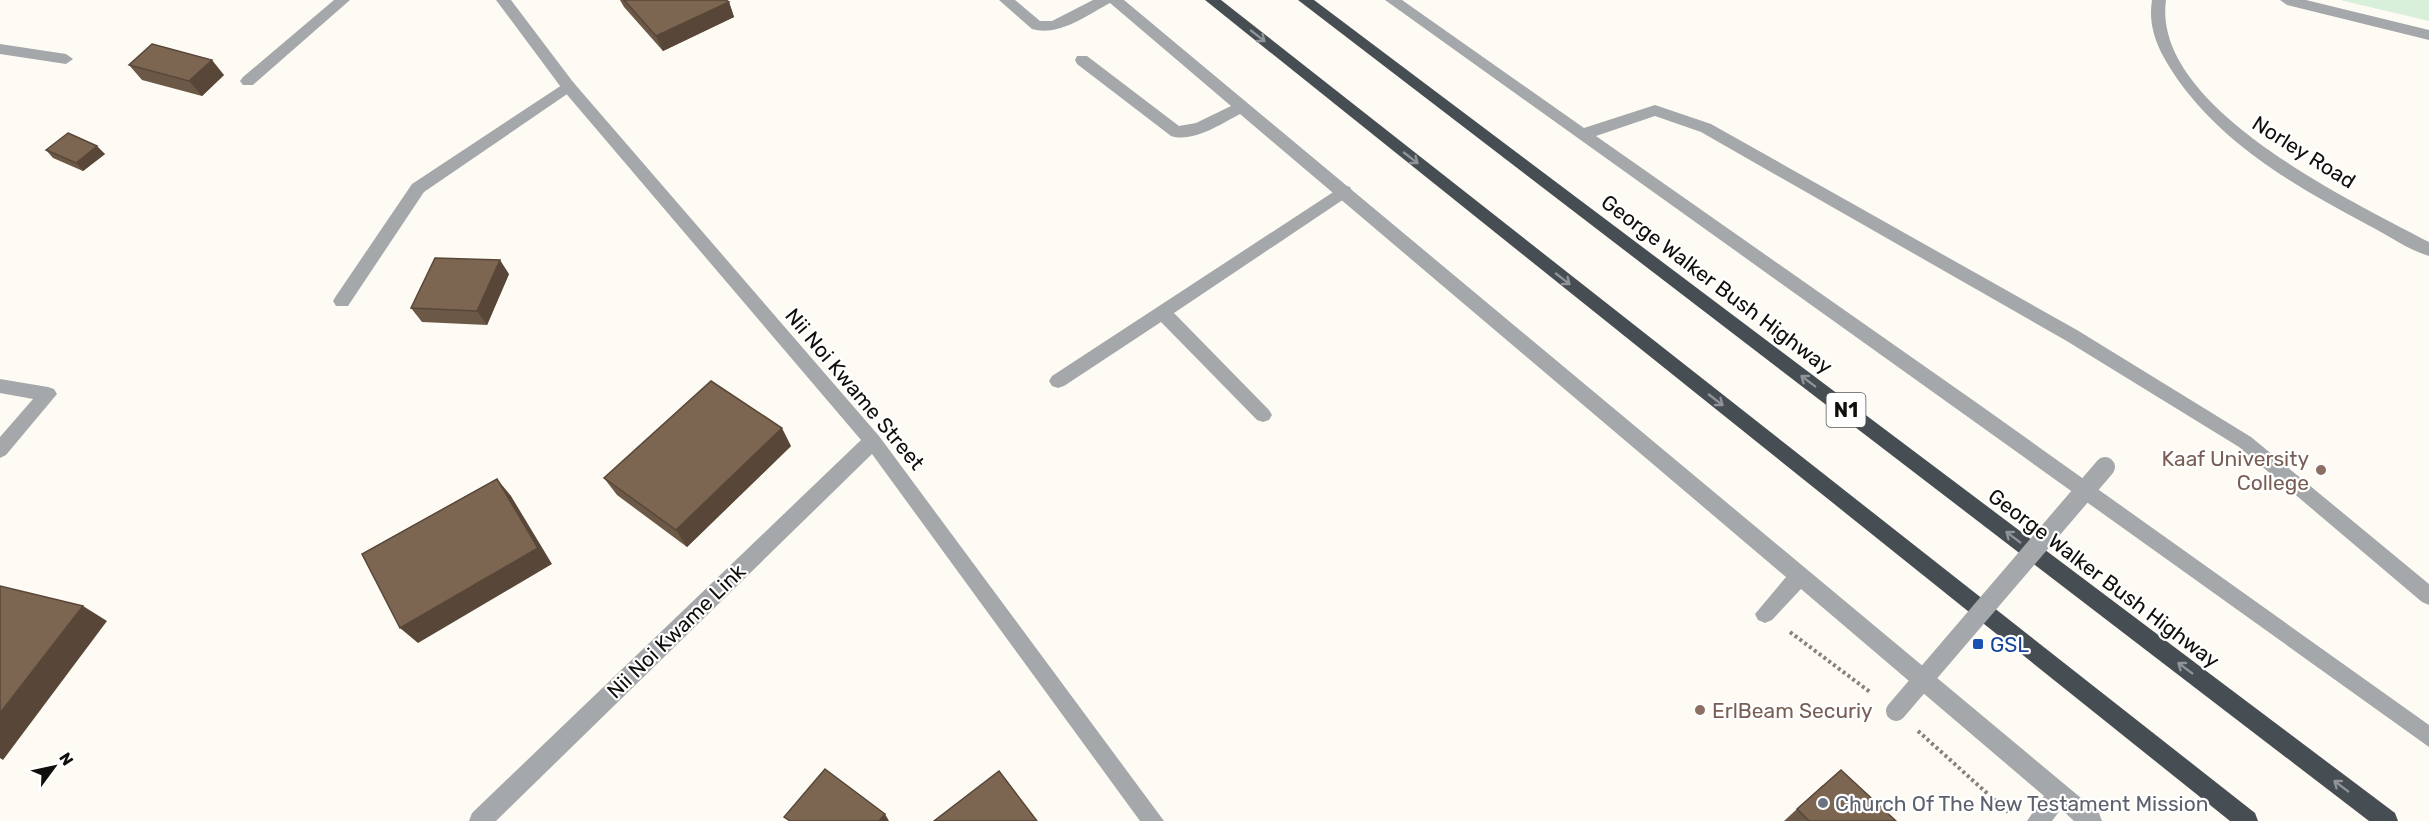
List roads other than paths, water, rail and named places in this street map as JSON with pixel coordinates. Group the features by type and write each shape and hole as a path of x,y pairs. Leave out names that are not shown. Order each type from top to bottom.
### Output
{"highway":[{"path":"1212,0 2247,821"},
{"name":"George Walker Bush Highway","path":"1305,0 2387,821"}],"street":[{"path":"248,81 344,0"},
{"name":"Nii Noi Kwame Street","path":"503,0 568,86 873,441 1153,821"},
{"path":"1006,0 1037,26 1054,26 1105,0"},
{"path":"1115,0 2091,821"},
{"path":"1392,0 1583,134 1976,403 2253,601 2429,737"},
{"name":"Norley Road","path":"2159,0 2156,15 2166,49 2192,92 2231,132 2273,162 2429,250"},
{"path":"2287,0 2429,35"},
{"path":"0,49 66,60"},
{"path":"1082,60 1176,132 1199,128 1243,106"},
{"path":"342,301 418,188 568,86"},
{"path":"1583,134 1655,110 1706,128 2071,335 2245,442 2429,596"},
{"path":"1058,381 1344,191"},
{"path":"1162,312 1263,415"},
{"path":"0,386 48,394 0,450"},
{"name":"Nii Noi Kwame Link","path":"480,821 873,441"},
{"path":"1896,711 2105,467"},
{"path":"1765,614 1800,576"},
{"path":"2038,821 2060,794"}],"place":[{"name":"Kaaf University College","path":"2321,470"},
{"name":"GSL","path":"1978,644"},
{"name":"ErlBeam Securiy","path":"1700,710"},
{"name":"Church Of The New Testament Mission","path":"1823,803"}]}
